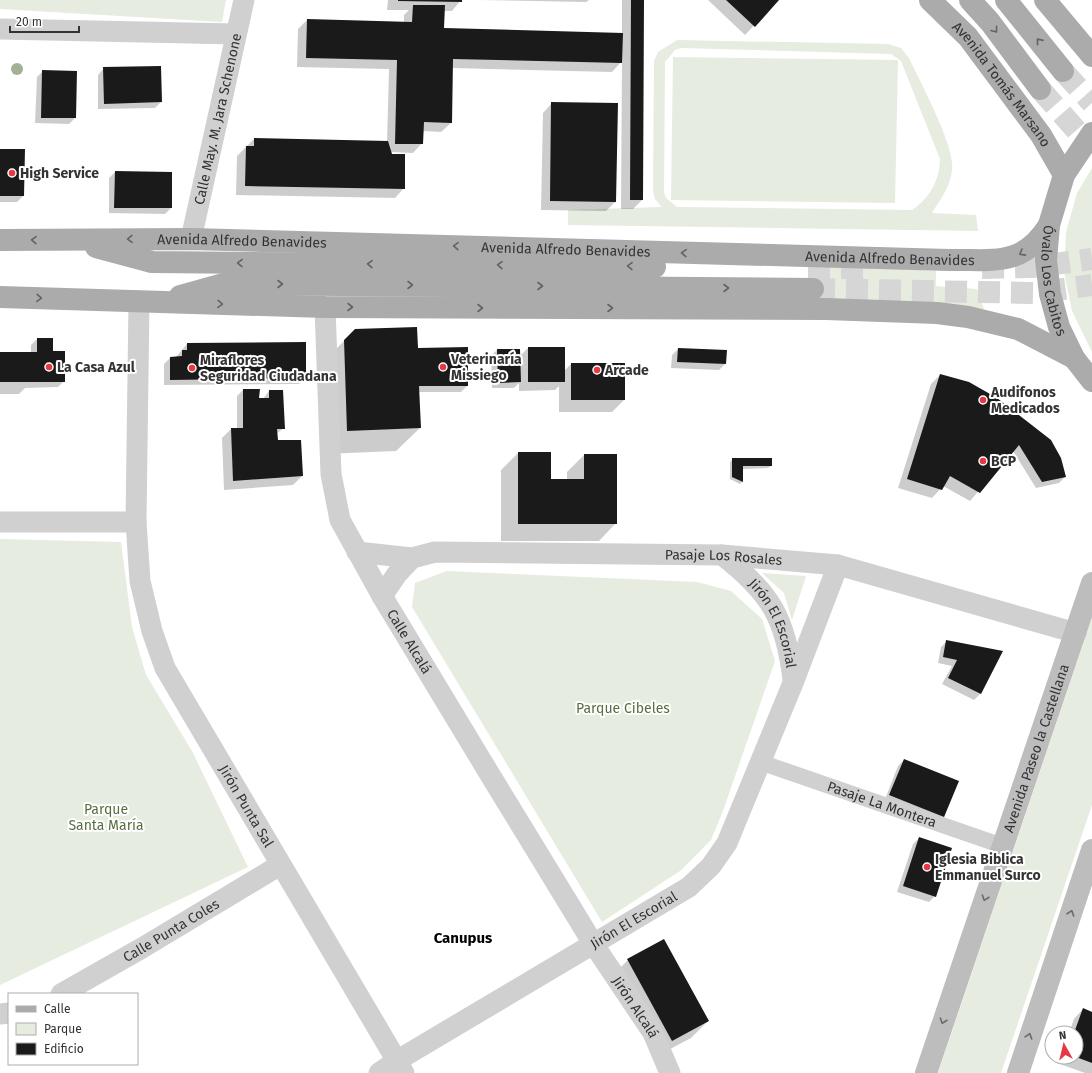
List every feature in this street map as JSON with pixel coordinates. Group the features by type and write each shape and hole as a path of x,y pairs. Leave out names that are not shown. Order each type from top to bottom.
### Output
{"main road":[{"name":"Avenida Tomás Marsano","path":"930,0 968,37 1041,135 1064,175"},
{"name":"Avenida Tomás Marsano","path":"970,0 990,22 1040,89"},
{"path":"1006,0 1064,71"},
{"path":"1045,0 1092,56"},
{"name":"Óvalo Los Cabitos","path":"1092,133 1064,175 1049,225 1046,260 1050,294 1059,327 1074,358 1092,381"},
{"name":"Avenida Alfredo Benavides","path":"0,240 191,238 949,260 1007,259 1019,256 1031,248 1041,238 1049,225"},
{"name":"Avenida Alfredo Benavides","path":"68,240 152,262 811,278 223,284 149,302"},
{"name":"Avenida Alfredo Benavides","path":"0,297 325,307 818,309 937,313 968,316 1018,329 1074,358"},
{"name":"Avenida Paseo la Castellana","path":"926,1073 1092,583"},
{"path":"1018,1073 1092,850"}],"street":[{"name":"Calle May. M. Jara Schenone","path":"191,238 244,0"},
{"path":"0,29 236,34"},
{"name":"Jirón Punta Sal","path":"149,302 136,522 140,582 152,631 166,668 280,864 401,1066"},
{"name":"Calle Alcalá","path":"325,307 332,474 340,520 382,596 594,945"},
{"path":"0,522 136,522"},
{"path":"357,552 412,558"},
{"name":"Pasaje Los Rosales","path":"412,558 435,552 722,555 838,565 1076,633"},
{"name":"Jirón El Escorial","path":"722,555 747,575 773,606 785,634 793,683"},
{"path":"382,596 397,574 412,558"},
{"name":"Jirón El Escorial","path":"379,1073 401,1066 689,887 711,866 728,843 793,683 838,565"},
{"name":"Pasaje La Montera","path":"760,762 1003,846"},
{"name":"Calle Punta Coles","path":"63,993 142,948 280,864"},
{"name":"Jirón Alcalá","path":"594,945 653,1032 670,1073"}],"green space":[{"path":"0,0 226,0 222,22 0,9"},
{"path":"677,40 888,44 901,48 909,58 936,114 949,147 952,160 951,177 944,193 932,213 976,215 978,231 568,225 568,210 662,207 655,199 653,191 654,61 658,52","holes":["681,48 891,54 901,61 940,159 936,181 924,200 912,210 677,207 666,198 664,192 665,62 675,50"]},
{"path":"673,57 898,60 895,203 671,200"},
{"path":"1092,168 1092,352 1072,311 1064,272 1066,232 1077,193"},
{"path":"824,264 936,271 936,286 977,289 984,309 824,306"},
{"name":"Parque Santa María","path":"0,539 121,542 132,627 146,675 192,751 248,867 0,985"},
{"name":"Parque Cibeles","path":"447,571 697,582 731,591 762,619 775,661 723,811 711,840 680,871 602,922 412,607 415,583"},
{"path":"762,573 806,576 792,620 784,593"},
{"path":"1092,618 1092,805 1001,1073 938,1073"}],"building":[{"path":"462,0 462,2 398,1"},
{"path":"631,0 644,0 643,200 630,200"},
{"path":"726,0 779,0 755,27"},
{"path":"413,5 445,5 444,28 623,33 622,63 453,59 452,123 424,122 423,144 395,144 397,60 306,58 307,19 412,22"},
{"path":"161,66 162,102 104,104 103,67"},
{"path":"42,70 77,71 76,118 41,118"},
{"path":"551,102 618,103 616,202 550,201"},
{"path":"254,138 388,141 392,154 405,154 405,189 245,186 246,146 254,146"},
{"name":"High Service","path":"0,149 25,149 24,196 0,196"},
{"path":"115,171 172,172 172,208 114,208"},
{"path":"417,327 418,348 468,347 468,386 419,386 421,428 347,431 344,340 355,329"},
{"path":"37,338 53,338 53,351 65,351 65,382 0,382 0,352 37,352"},
{"path":"306,342 306,378 170,380 170,357 182,356 182,350 187,350 187,343"},
{"path":"528,347 565,347 565,382 528,382"},
{"path":"678,348 727,350 726,364 677,362"},
{"path":"497,349 520,349 521,382 498,383"},
{"path":"571,363 625,363 625,400 571,400"},
{"path":"940,374 969,382 997,398 1051,440 1061,458 1066,477 1042,482 1019,445 980,493 950,476 942,490 907,479"},
{"path":"243,389 260,389 259,398 269,398 269,390 283,390 285,429 277,429 278,440 301,440 303,476 233,481 231,428 243,428"},
{"path":"518,452 551,452 551,479 584,479 584,454 617,454 617,524 518,524"},
{"path":"732,458 772,458 772,466 743,466 743,482 732,477"},
{"path":"946,640 1003,651 981,694 948,678 957,660 943,657"},
{"path":"904,759 959,781 944,817 889,795"},
{"name":"Iglesia Biblica Emmanuel Surco","path":"919,837 952,848 936,897 903,886"},
{"path":"664,939 709,1021 672,1041 627,959"},
{"path":"1083,1008 1092,1012 1092,1063 1084,1060 1084,1025 1077,1025"}],"tunnel":[{"path":"1063,71 1092,103"},
{"path":"1040,89 1092,148"},
{"path":"982,268 1032,267 1092,259"},
{"path":"808,268 869,268"},
{"path":"813,289 1035,293 1092,285"}],"place":[{"name":"High Service","path":"12,173"},
{"name":"La Casa Azul","path":"49,367"},
{"name":"Veterinaría Missiego","path":"443,367"},
{"name":"Miraflores Seguridad Ciudadana","path":"192,368"},
{"name":"Arcade","path":"597,370"},
{"name":"Audifonos Medicados","path":"983,400"},
{"name":"BCP","path":"983,461"},
{"name":"Iglesia Biblica Emmanuel Surco","path":"927,867"}],"district":[{"name":"Canupus","path":"463,938"}]}
